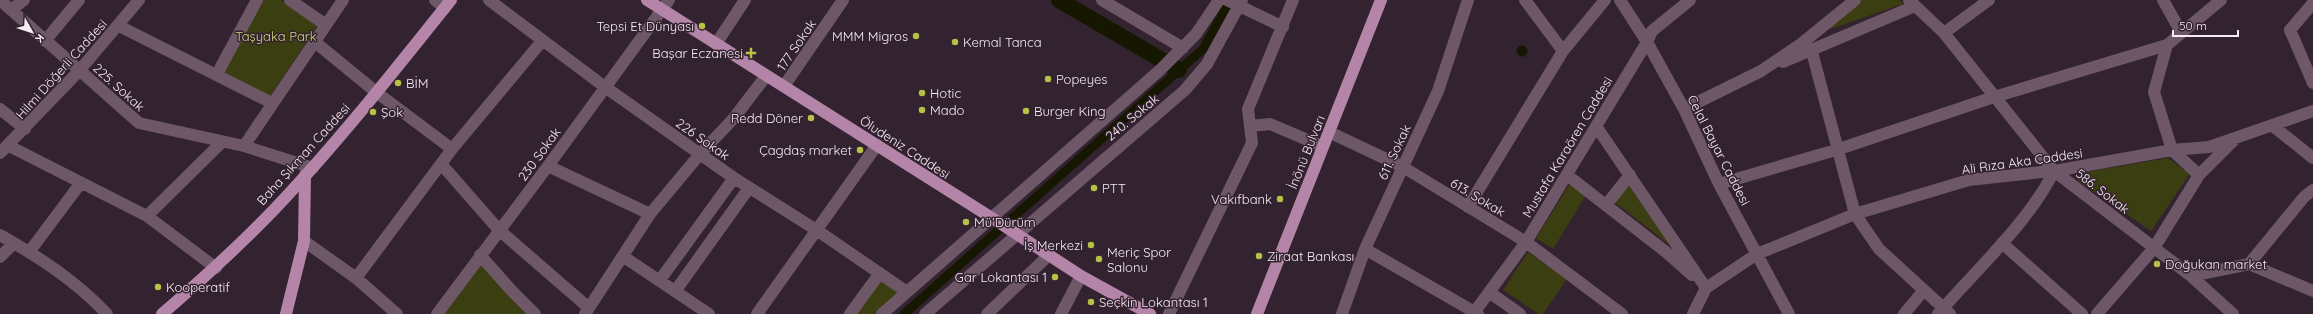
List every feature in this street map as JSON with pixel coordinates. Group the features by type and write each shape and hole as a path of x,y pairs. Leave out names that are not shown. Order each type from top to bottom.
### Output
{"main road":[{"name":"Öludeniz Caddesi","path":"647,0 665,5 716,44 877,145 1048,256 1150,314"},
{"name":"İnönü Bulvarı","path":"1257,314 1329,132 1372,0"},
{"name":"İnönü Bulvarı","path":"1250,314 1317,144 1341,94 1381,0"},
{"name":"Baha Şıkman Caddesi","path":"162,314 216,268 309,172 448,4"},
{"path":"286,314 304,241 309,172"}],"street":[{"name":"225. Sokak","path":"0,0 139,123 244,146 309,172"},
{"path":"11,10 24,0"},
{"path":"45,41 79,0"},
{"name":"Hilmi Döğerli Caddesi","path":"4,149 25,129 79,71 119,26 139,0"},
{"path":"217,74 257,0"},
{"path":"290,0 326,25"},
{"path":"244,146 343,0"},
{"path":"435,0 448,4"},
{"name":"226 Sokak","path":"489,0 605,87 734,178 818,231 907,292"},
{"path":"716,44 745,0"},
{"name":"177 Sokak","path":"784,86 843,0"},
{"path":"1102,0 1180,51"},
{"path":"882,314 994,220 1160,70 1196,34 1219,0"},
{"path":"1169,314 1252,143 1248,109 1293,0"},
{"name":"611. Sokak","path":"1342,314 1365,249 1438,91 1468,0"},
{"path":"1525,0 1563,51"},
{"path":"1468,207 1563,51 1604,0"},
{"name":"Celal Bayar Caddesi","path":"1620,0 1628,16 1647,42 1684,109 1719,184 1789,314"},
{"path":"1628,16 1629,0"},
{"name":"Mustafa Karaören Caddesi","path":"1475,313 1526,242 1647,42 1652,31 1690,0"},
{"path":"1761,71 1802,44 1855,0"},
{"path":"1944,33 1989,0"},
{"path":"2163,0 2181,32"},
{"path":"1719,184 1836,150 1994,97 2167,45 2219,1"},
{"path":"1236,2 1283,27"},
{"name":"240. Sokak","path":"925,314 1013,233 1185,90 1207,64 1236,2"},
{"path":"1684,109 1761,71 1812,52 1912,3"},
{"name":"586. Sokak","path":"1912,3 1944,33 2054,171 2191,276 2234,314"},
{"path":"2313,3 2290,30 2313,83"},
{"name":"230 Sokak","path":"437,314 548,166 665,5"},
{"path":"119,26 272,103"},
{"path":"356,278 452,150 542,41"},
{"path":"315,42 376,92 452,150"},
{"path":"1802,44 1812,52 1836,150 1855,214 1879,249 1924,290 1943,312 2002,243 2047,186 2054,171"},
{"path":"2167,45 2154,92 2172,150 2198,175"},
{"path":"442,164 500,230 587,311 624,257 650,214 700,154 734,118 766,76"},
{"path":"0,109 25,129"},
{"name":"Ali Rıza Aka Caddesi","path":"1693,314 1706,288 1757,254 1855,214 1969,180 2054,171 2172,150 2209,147 2274,126 2313,111"},
{"path":"1250,126 1270,124 1317,144"},
{"path":"1596,126 1706,288"},
{"path":"2274,126 2313,158"},
{"name":"613. Sokak","path":"1329,132 1403,167 1526,242 1622,314"},
{"path":"2097,314 2154,248 2198,175 2236,138"},
{"path":"147,216 222,142"},
{"path":"757,314 818,231 877,145"},
{"path":"4,149 147,216 216,268"},
{"path":"548,166 650,214"},
{"path":"1567,175 1666,252 1706,288"},
{"path":"1606,205 1630,175"},
{"path":"660,280 734,178"},
{"path":"30,251 80,184"},
{"path":"676,290 749,188"},
{"path":"2249,264 2310,196"},
{"path":"0,235 30,251 88,294 107,314"},
{"path":"304,241 356,278 397,314"},
{"path":"0,257 14,243"},
{"path":"2002,243 2082,314"},
{"path":"1365,249 1475,313"},
{"path":"480,256 510,290 535,314"},
{"path":"986,314 1048,256"},
{"path":"624,257 676,290 709,314"},
{"path":"2191,276 2249,264 2313,292"},
{"path":"850,314 880,274"},
{"path":"1061,314 1081,276"},
{"path":"1904,314 1924,290"},
{"path":"1489,292 1520,314"}],"green space":[{"name":"Taşyaka Park","path":"261,0 281,0 318,25 270,96 222,71"},
{"path":"1858,0 1900,0 1903,4 1819,33"},
{"path":"2168,158 2190,174 2151,231 2078,181 2080,173"},
{"path":"1630,180 1674,248 1613,201"},
{"path":"1569,185 1586,195 1553,249 1536,238"},
{"path":"1528,252 1567,279 1543,314 1539,314 1503,290"},
{"path":"481,264 530,314 444,314"},
{"path":"882,279 900,292 875,314 856,314"}],"shaded area":[{"path":"1522,45 1526,47 1528,51 1526,55 1522,57 1518,55 1516,51 1518,47"}],"waterway":[{"path":"1059,0 1179,70"},
{"path":"904,314 1203,49 1231,0"}],"place":[{"name":"Tepsi Et Dünyası","path":"702,26"},
{"name":"MMM Migros","path":"916,36"},
{"name":"Kemal Tanca","path":"955,42"},
{"name":"Başar Eczanesi","path":"751,53"},
{"name":"Popeyes","path":"1048,79"},
{"name":"BİM","path":"398,83"},
{"name":"Hotic","path":"922,93"},
{"name":"Mado","path":"922,110"},
{"name":"Burger King","path":"1026,111"},
{"name":"Şok","path":"373,112"},
{"name":"Redd Döner","path":"811,118"},
{"name":"Çagdaş market","path":"860,150"},
{"name":"PTT","path":"1094,188"},
{"name":"Vakıfbank","path":"1280,199"},
{"name":"Mü’Dürüm","path":"966,222"},
{"name":"İş Merkezi","path":"1091,245"},
{"name":"Ziraat Bankası","path":"1259,256"},
{"name":"Meriç Spor Salonu","path":"1099,259"},
{"name":"Doğukan market","path":"2157,264"},
{"name":"Gar Lokantası 1","path":"1055,277"},
{"name":"Kooperatif","path":"158,287"},
{"name":"Seçkin Lokantası 1","path":"1091,302"}]}
